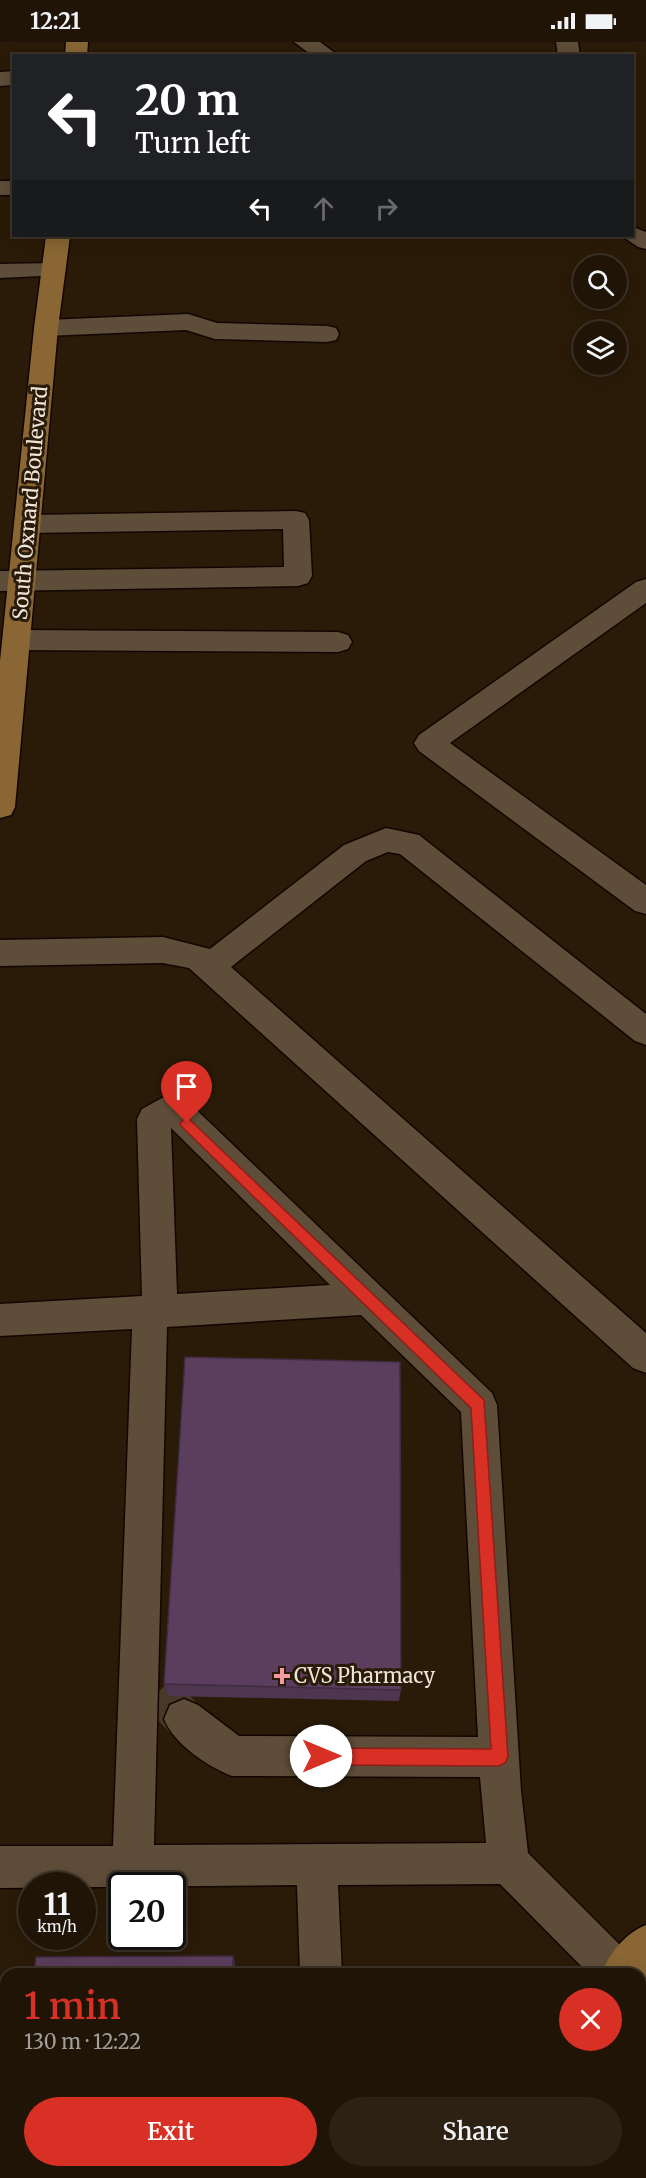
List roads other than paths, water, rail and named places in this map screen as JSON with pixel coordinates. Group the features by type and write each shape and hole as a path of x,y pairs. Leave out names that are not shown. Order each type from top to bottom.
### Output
{"main road":[{"name":"South Oxnard Boulevard","path":"0,807 17,640 11,580 28,524 46,328 58,237"},
{"path":"626,1968 646,1946"}],"street":[{"path":"305,42 326,54"},
{"path":"0,271 54,270"},
{"path":"46,328 188,322 215,331 327,334"},
{"path":"11,580 298,576 296,520 28,524"},
{"path":"646,590 429,743 646,902"},
{"path":"17,640 338,642"},
{"path":"209,967 355,853 386,840 408,843 646,1032"},
{"path":"0,953 163,950 198,957 646,1356"},
{"path":"134,1866 161,1691 154,1119 171,1107 479,1405 499,1757 509,1863 615,1968"},
{"path":"0,1320 368,1299"},
{"path":"161,1691 232,1756 499,1757"},
{"path":"0,1867 509,1863"},
{"path":"317,1864 321,1968"}],"tunnel":[{"path":"159,1691 184,1719"}],"place":[{"name":"CVS Pharmacy","path":"282,1676"}]}
